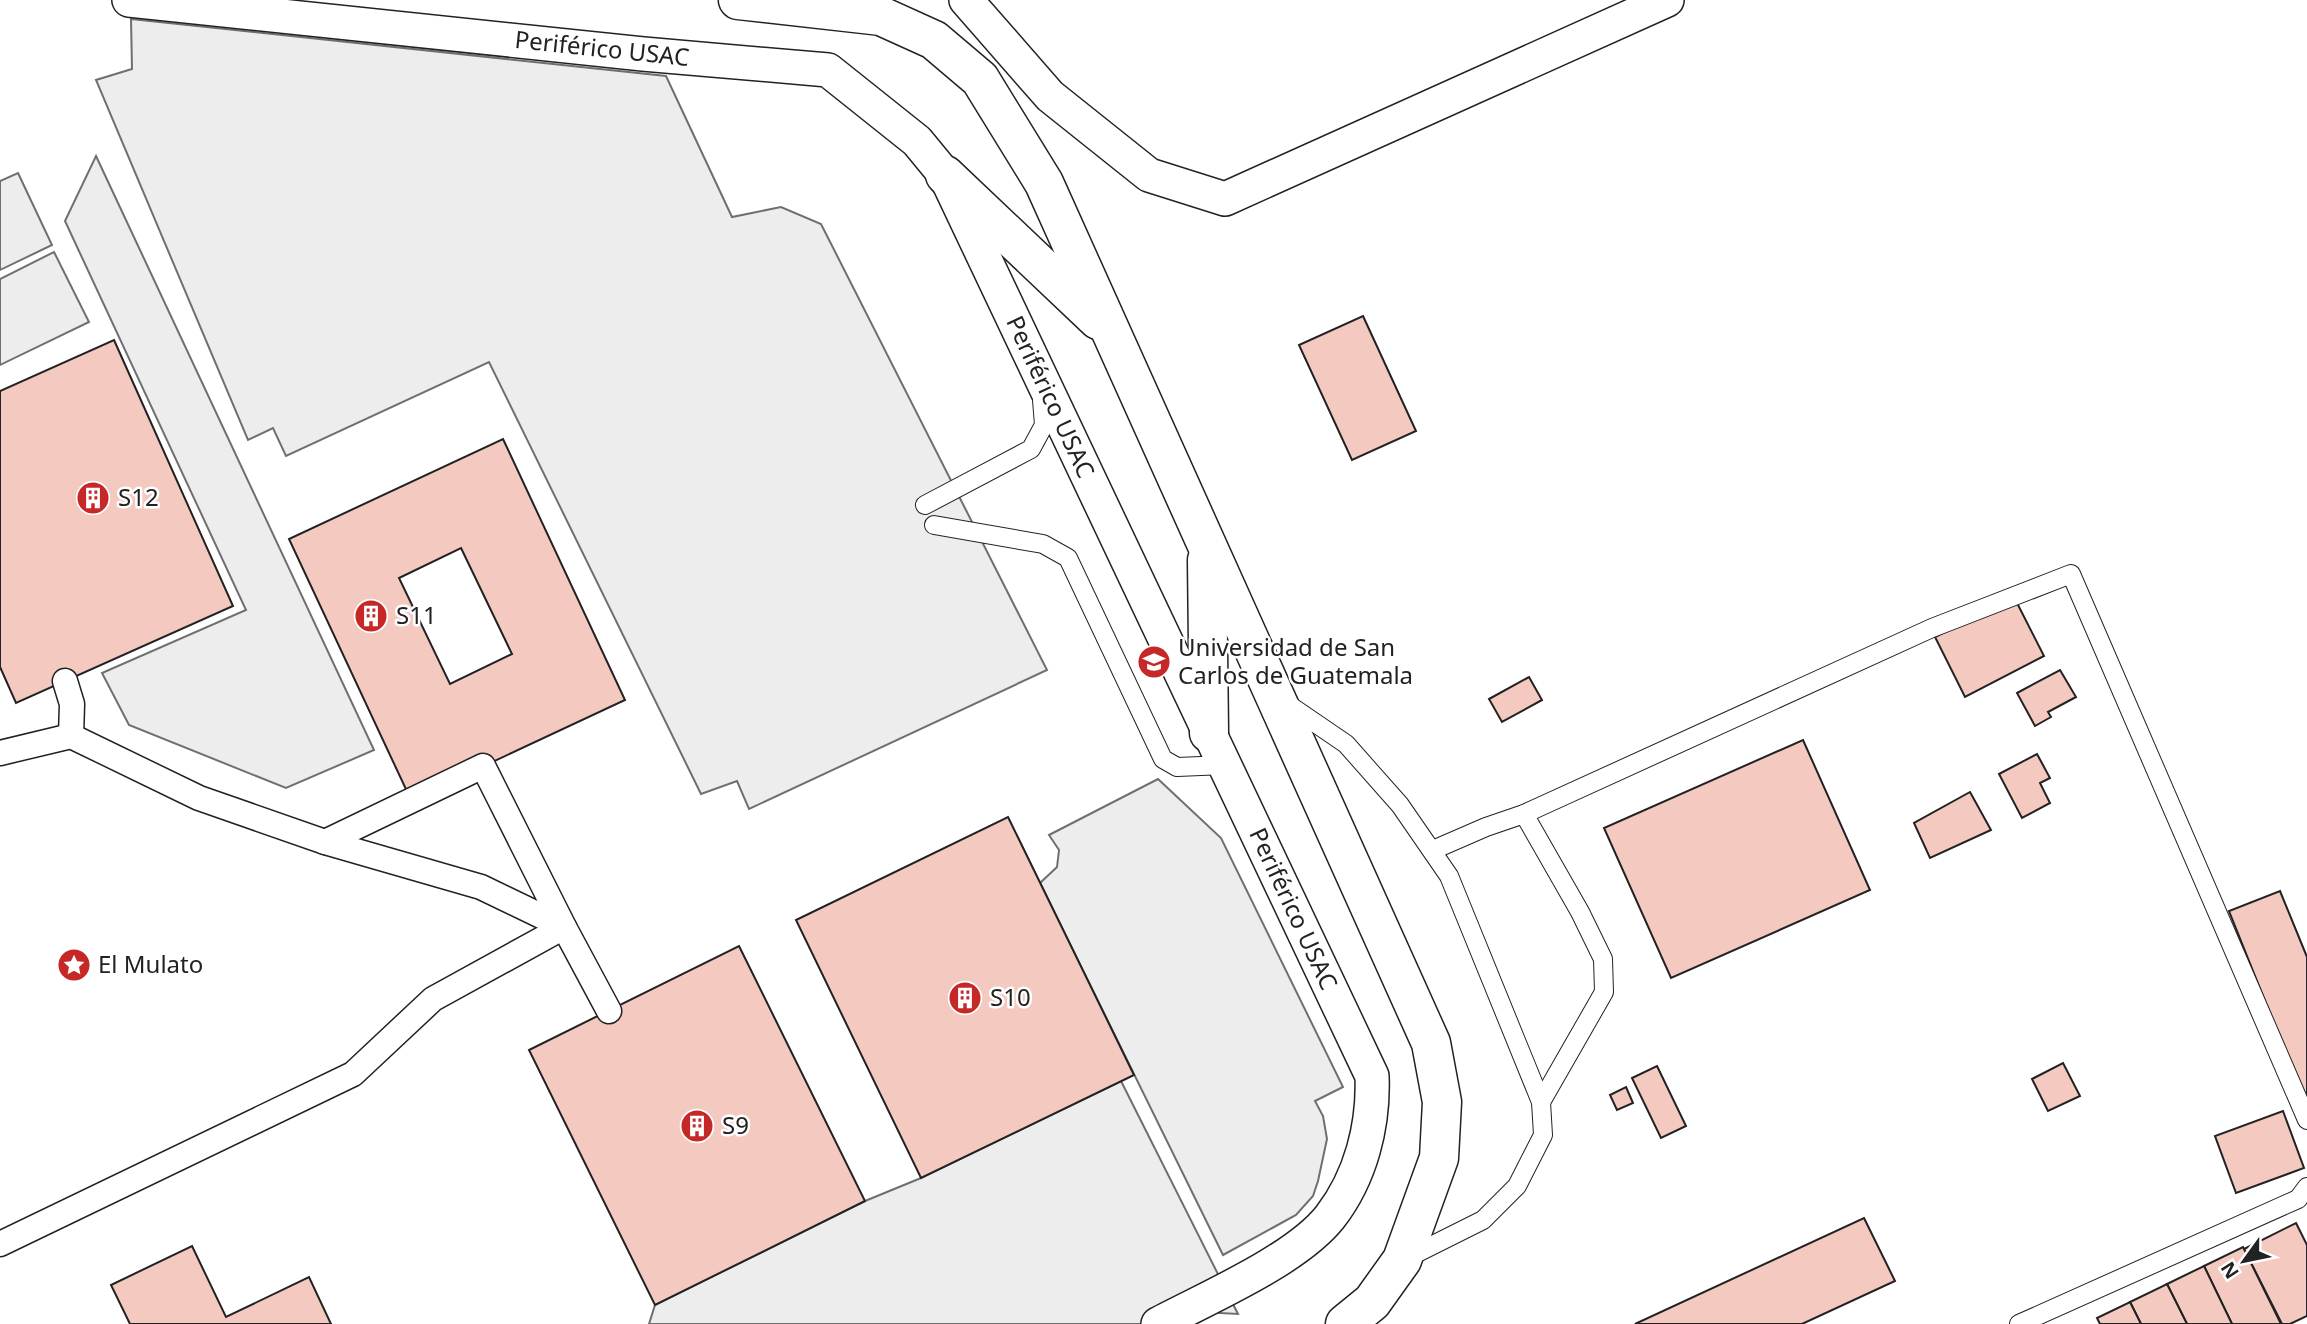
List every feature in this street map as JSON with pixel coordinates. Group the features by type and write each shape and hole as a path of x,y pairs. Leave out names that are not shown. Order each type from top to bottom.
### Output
{"street":[{"name":"Periférico USAC","path":"129,0 643,54 828,70 918,141 945,175 1372,1076 1371,1105 1359,1164 1329,1218 1297,1246 1258,1272 1158,1324"},
{"path":"738,0 881,16 934,40 979,79 1044,183 1430,1043 1442,1102 1439,1158 1402,1260 1371,1302 1345,1324"},
{"path":"966,0 1050,96 1149,175 1225,199 1667,0"},
{"path":"945,175 1112,334"},
{"path":"1207,547 1217,749"},
{"path":"65,681 72,704 71,736"},
{"path":"0,753 71,736 199,799 325,842 481,887 564,927"},
{"path":"325,842 484,766 608,1011"},
{"path":"0,1244 353,1074 433,999 564,927"}],"lane":[{"path":"925,505 1031,449 1044,425 1041,379"},
{"path":"934,525 1043,544 1068,558 1163,759 1177,767 1217,749"},
{"path":"1433,850 1524,814 1932,628 2071,574 2307,1120"},
{"path":"1273,694 1346,744 1400,805 1433,850 1449,876 1541,1102 1543,1135 1517,1186 1483,1220 1402,1260"},
{"path":"1524,814 1580,912 1603,960 1604,992 1541,1102"},
{"path":"2019,1324 2298,1199 2307,1187"}],"shaded area":[{"path":"131,19 666,76 732,217 781,207 821,224 1047,670 749,809 737,781 701,794 489,362 286,456 273,428 248,440 96,80 132,69"},
{"path":"96,156 374,750 286,788 129,725 102,673 246,610 65,221"},
{"path":"18,173 52,245 0,270 0,181"},
{"path":"54,252 89,322 0,365 0,279"},
{"path":"1158,779 1221,838 1343,1087 1315,1101 1323,1116 1327,1139 1313,1196 1296,1215 1223,1255 1040,883 1057,867 1059,850 1049,835"},
{"path":"1121,1081 1238,1314 1182,1311 1158,1324 649,1324 655,1305 865,1201 921,1178"}],"building":[{"path":"1363,316 1416,431 1352,460 1299,345"},
{"name":"S12","path":"114,340 233,606 16,703 0,667 0,391"},
{"name":"S11","path":"503,439 625,700 411,800 289,539","holes":["461,548 512,654 450,684 399,578"]},
{"path":"2014,597 2044,656 1965,697 1935,637"},
{"path":"2060,670 2076,697 2048,712 2051,717 2035,726 2017,693"},
{"path":"1529,677 1542,700 1502,722 1489,699"},
{"path":"1803,740 1870,890 1671,978 1604,828"},
{"path":"2037,754 2050,778 2040,783 2050,803 2022,818 1999,774"},
{"path":"1970,792 1991,830 1930,858 1914,823"},
{"name":"S10","path":"1008,817 1134,1075 921,1178 796,920"},
{"path":"2280,891 2307,957 2307,1106 2229,911"},
{"name":"S9","path":"739,946 865,1201 655,1305 529,1050"},
{"path":"2063,1063 2080,1096 2048,1111 2032,1079"},
{"path":"1657,1066 1686,1126 1661,1138 1632,1078"},
{"path":"1626,1087 1633,1103 1617,1110 1610,1095"},
{"path":"2283,1111 2304,1168 2236,1193 2215,1136"},
{"path":"1864,1218 1895,1281 1802,1324 1635,1324"},
{"path":"2296,1223 2307,1245 2307,1316 2290,1324 2282,1324 2244,1249"},
{"path":"192,1246 226,1317 309,1277 331,1324 130,1324 111,1285"},
{"path":"2243,1247 2281,1324 2232,1324 2204,1266"},
{"path":"2204,1266 2232,1324 2187,1324 2167,1284"},
{"path":"2167,1284 2187,1324 2141,1324 2130,1302"},
{"path":"2130,1302 2141,1324 2100,1324 2097,1318"}],"place":[{"name":"S12","path":"93,498"},
{"name":"S11","path":"371,616"},
{"name":"Universidad de San Carlos de Guatemala","path":"1154,662"},
{"name":"El Mulato","path":"74,965"},
{"name":"S10","path":"965,998"},
{"name":"S9","path":"697,1126"}]}
